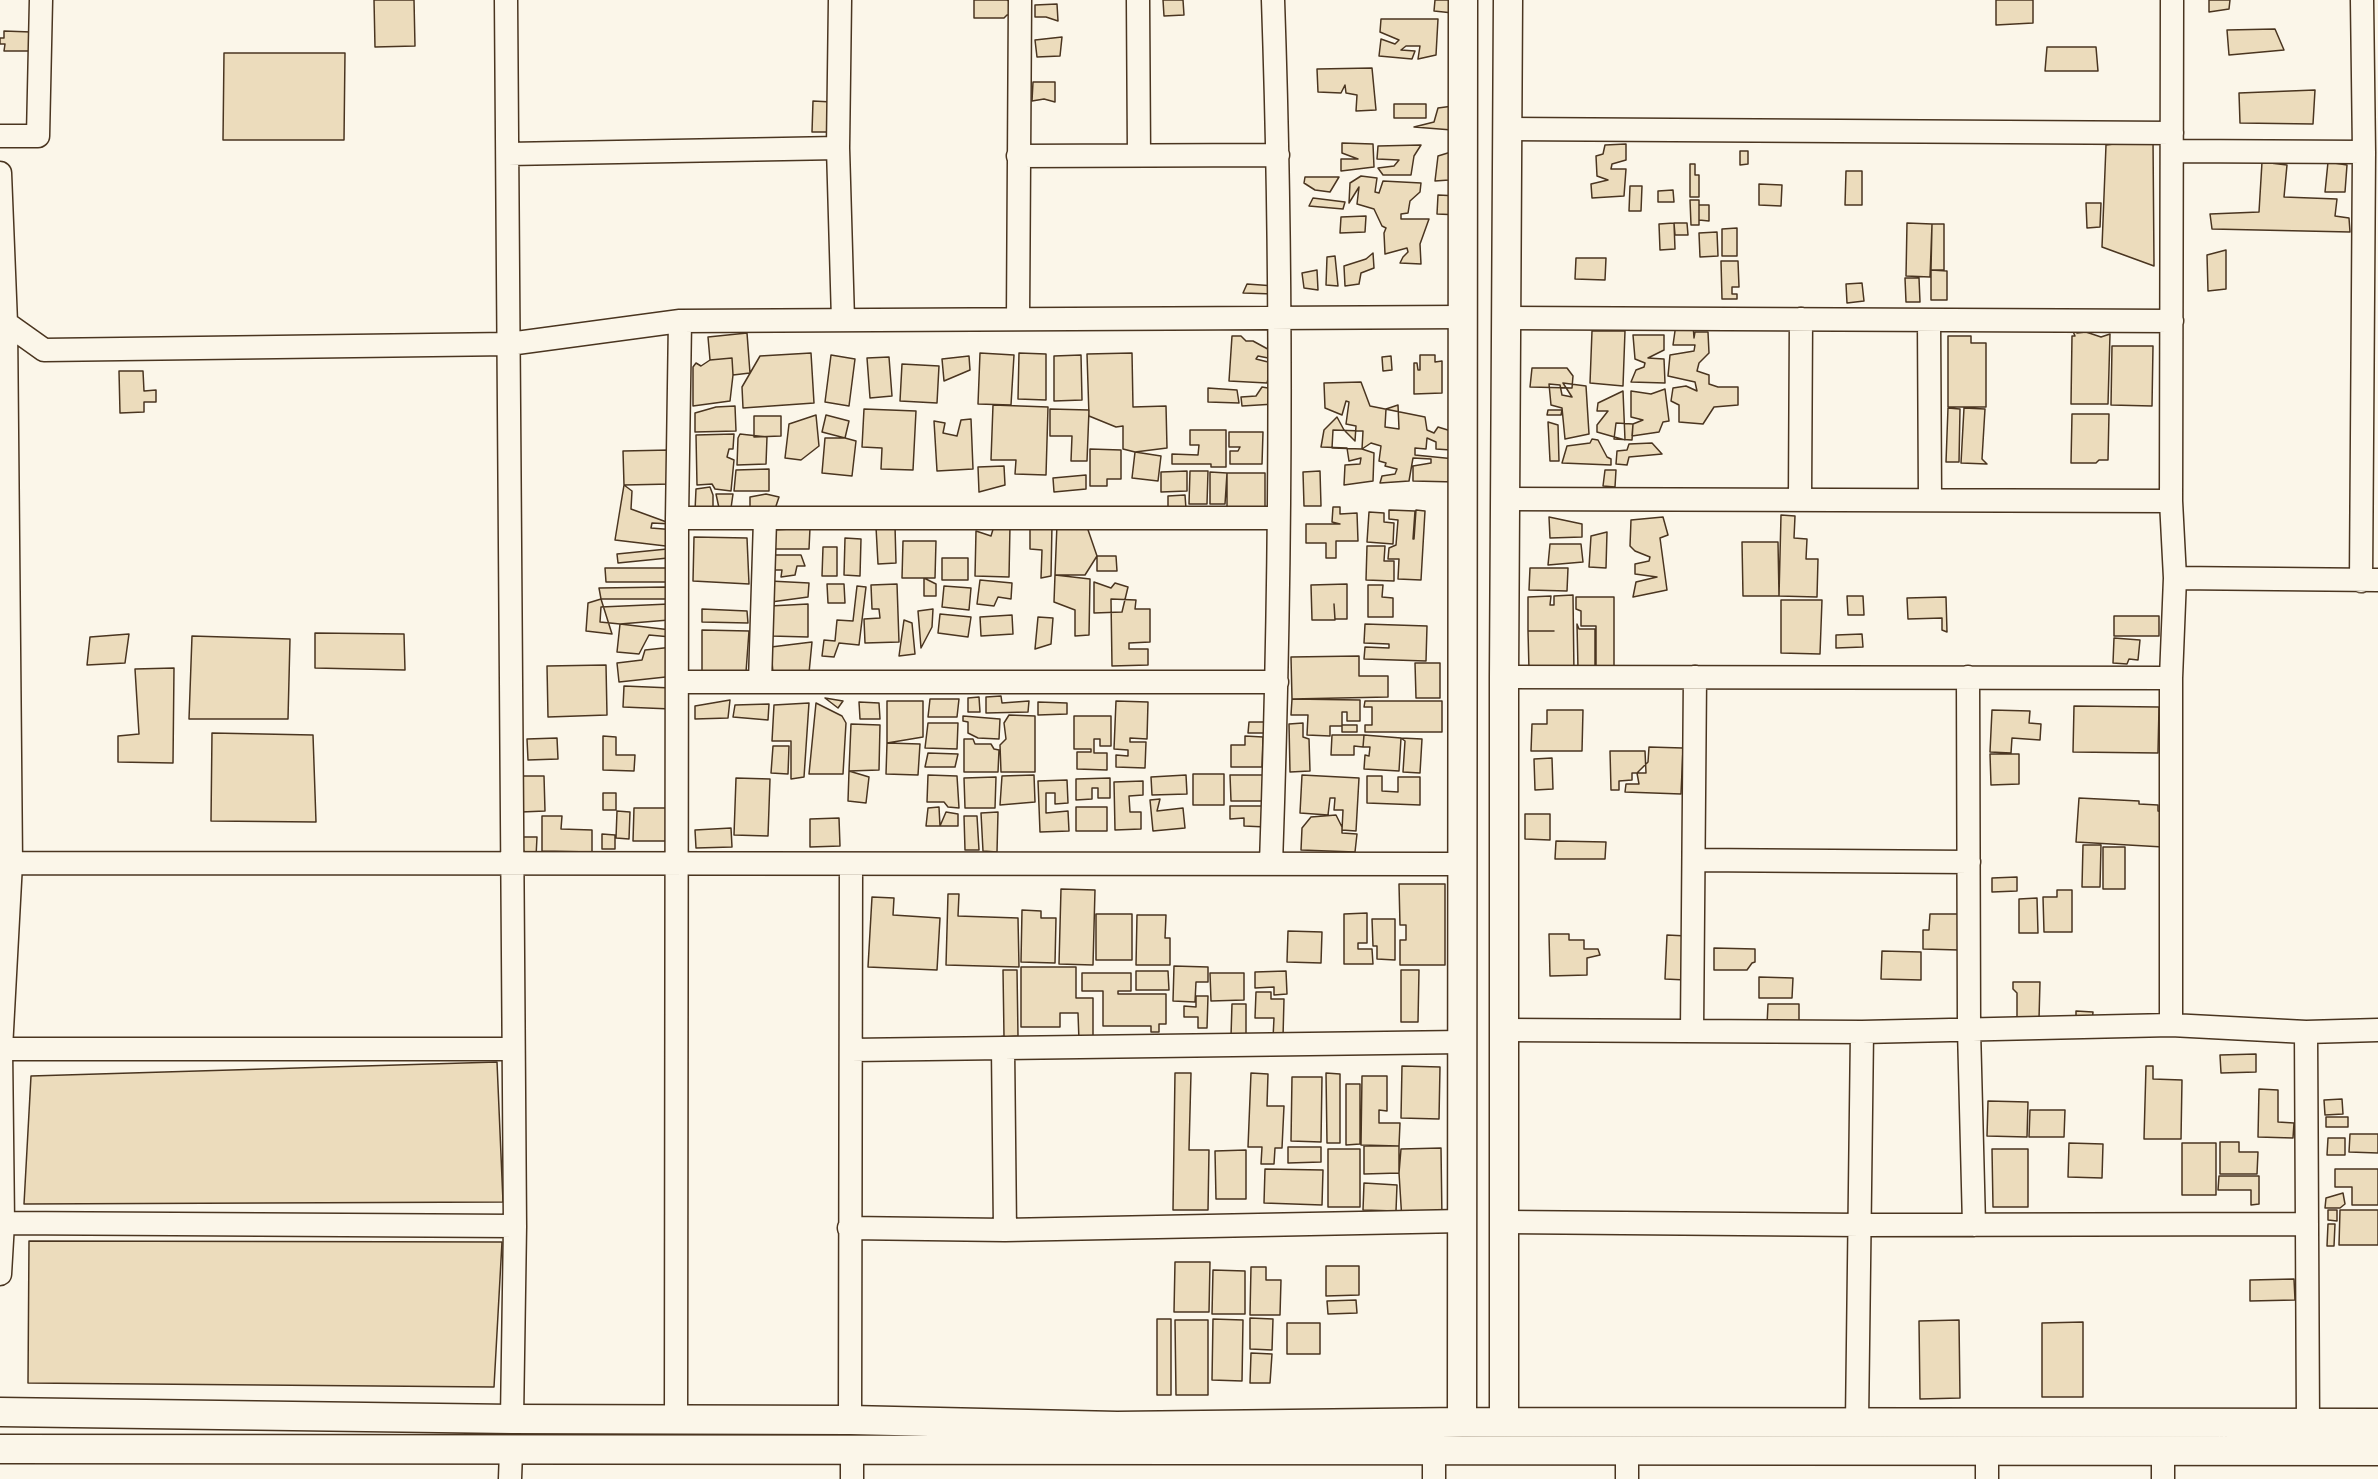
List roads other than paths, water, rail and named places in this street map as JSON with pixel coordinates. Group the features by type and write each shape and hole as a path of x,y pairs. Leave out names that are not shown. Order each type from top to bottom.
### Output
{"street":[{"path":"0,136 38,136 41,0"},
{"path":"506,0 515,1226 512,1419"},
{"path":"840,0 838,148 843,320"},
{"path":"1018,319 1020,0"},
{"path":"1138,0 1139,155"},
{"path":"1271,864 1277,682 1280,318 1273,0"},
{"path":"1462,1422 1463,0"},
{"path":"1504,1422 1504,677 1508,0"},
{"path":"2171,1025 2171,678 2175,578 2171,501 2172,0"},
{"path":"2175,578 2369,581 2371,208 2364,152 2370,119 2362,0"},
{"path":"1507,129 2172,142 2364,152"},
{"path":"508,154 838,148"},
{"path":"1018,156 1278,155"},
{"path":"0,173 6,863 1,1048 3,1223 0,1274"},
{"path":"1463,218 1470,222 1484,224 1492,222 1506,207"},
{"path":"1463,273 1471,266 1479,264 1492,265 1506,274"},
{"path":"3,323 44,350 509,344 680,321 1463,317"},
{"path":"1506,318 2172,321"},
{"path":"1800,498 1801,319"},
{"path":"1929,320 1930,499"},
{"path":"676,1420 677,518 680,321"},
{"path":"1505,499 1800,498 2171,501"},
{"path":"677,518 765,520 1277,518"},
{"path":"760,682 765,520"},
{"path":"1504,677 2171,678"},
{"path":"1692,1031 1695,677"},
{"path":"1968,677 1969,1029 1974,1225"},
{"path":"678,682 1277,682"},
{"path":"1694,860 1969,862"},
{"path":"6,863 1462,864"},
{"path":"850,1420 851,864"},
{"path":"1504,1030 1862,1032 2171,1025 2306,1032 2378,1030"},
{"path":"1857,1422 1862,1032"},
{"path":"2306,1032 2308,1424"},
{"path":"851,1050 1462,1042"},
{"path":"1,1048 513,1049"},
{"path":"1003,1048 1005,1230"},
{"path":"849,1228 1005,1230 1462,1221"},
{"path":"1505,1222 1860,1225 2307,1224"},
{"path":"3,1223 515,1226"},
{"path":"1462,1353 1470,1359 1485,1364 1499,1362 1505,1357"},
{"path":"0,1412 512,1419 850,1420 1093,1438"},
{"path":"0,1449 852,1451 1462,1422 1857,1422 2081,1437 2129,1437 2308,1424 2378,1423"},
{"path":"1157,1438 1434,1465 1628,1451 1987,1450 2081,1437"},
{"path":"2129,1437 2163,1451 2378,1451"},
{"path":"1987,1450 1987,1479"},
{"path":"510,1479 511,1451"},
{"path":"852,1451 852,1479"},
{"path":"1627,1479 1628,1451"},
{"path":"2163,1451 2163,1479"}]}
